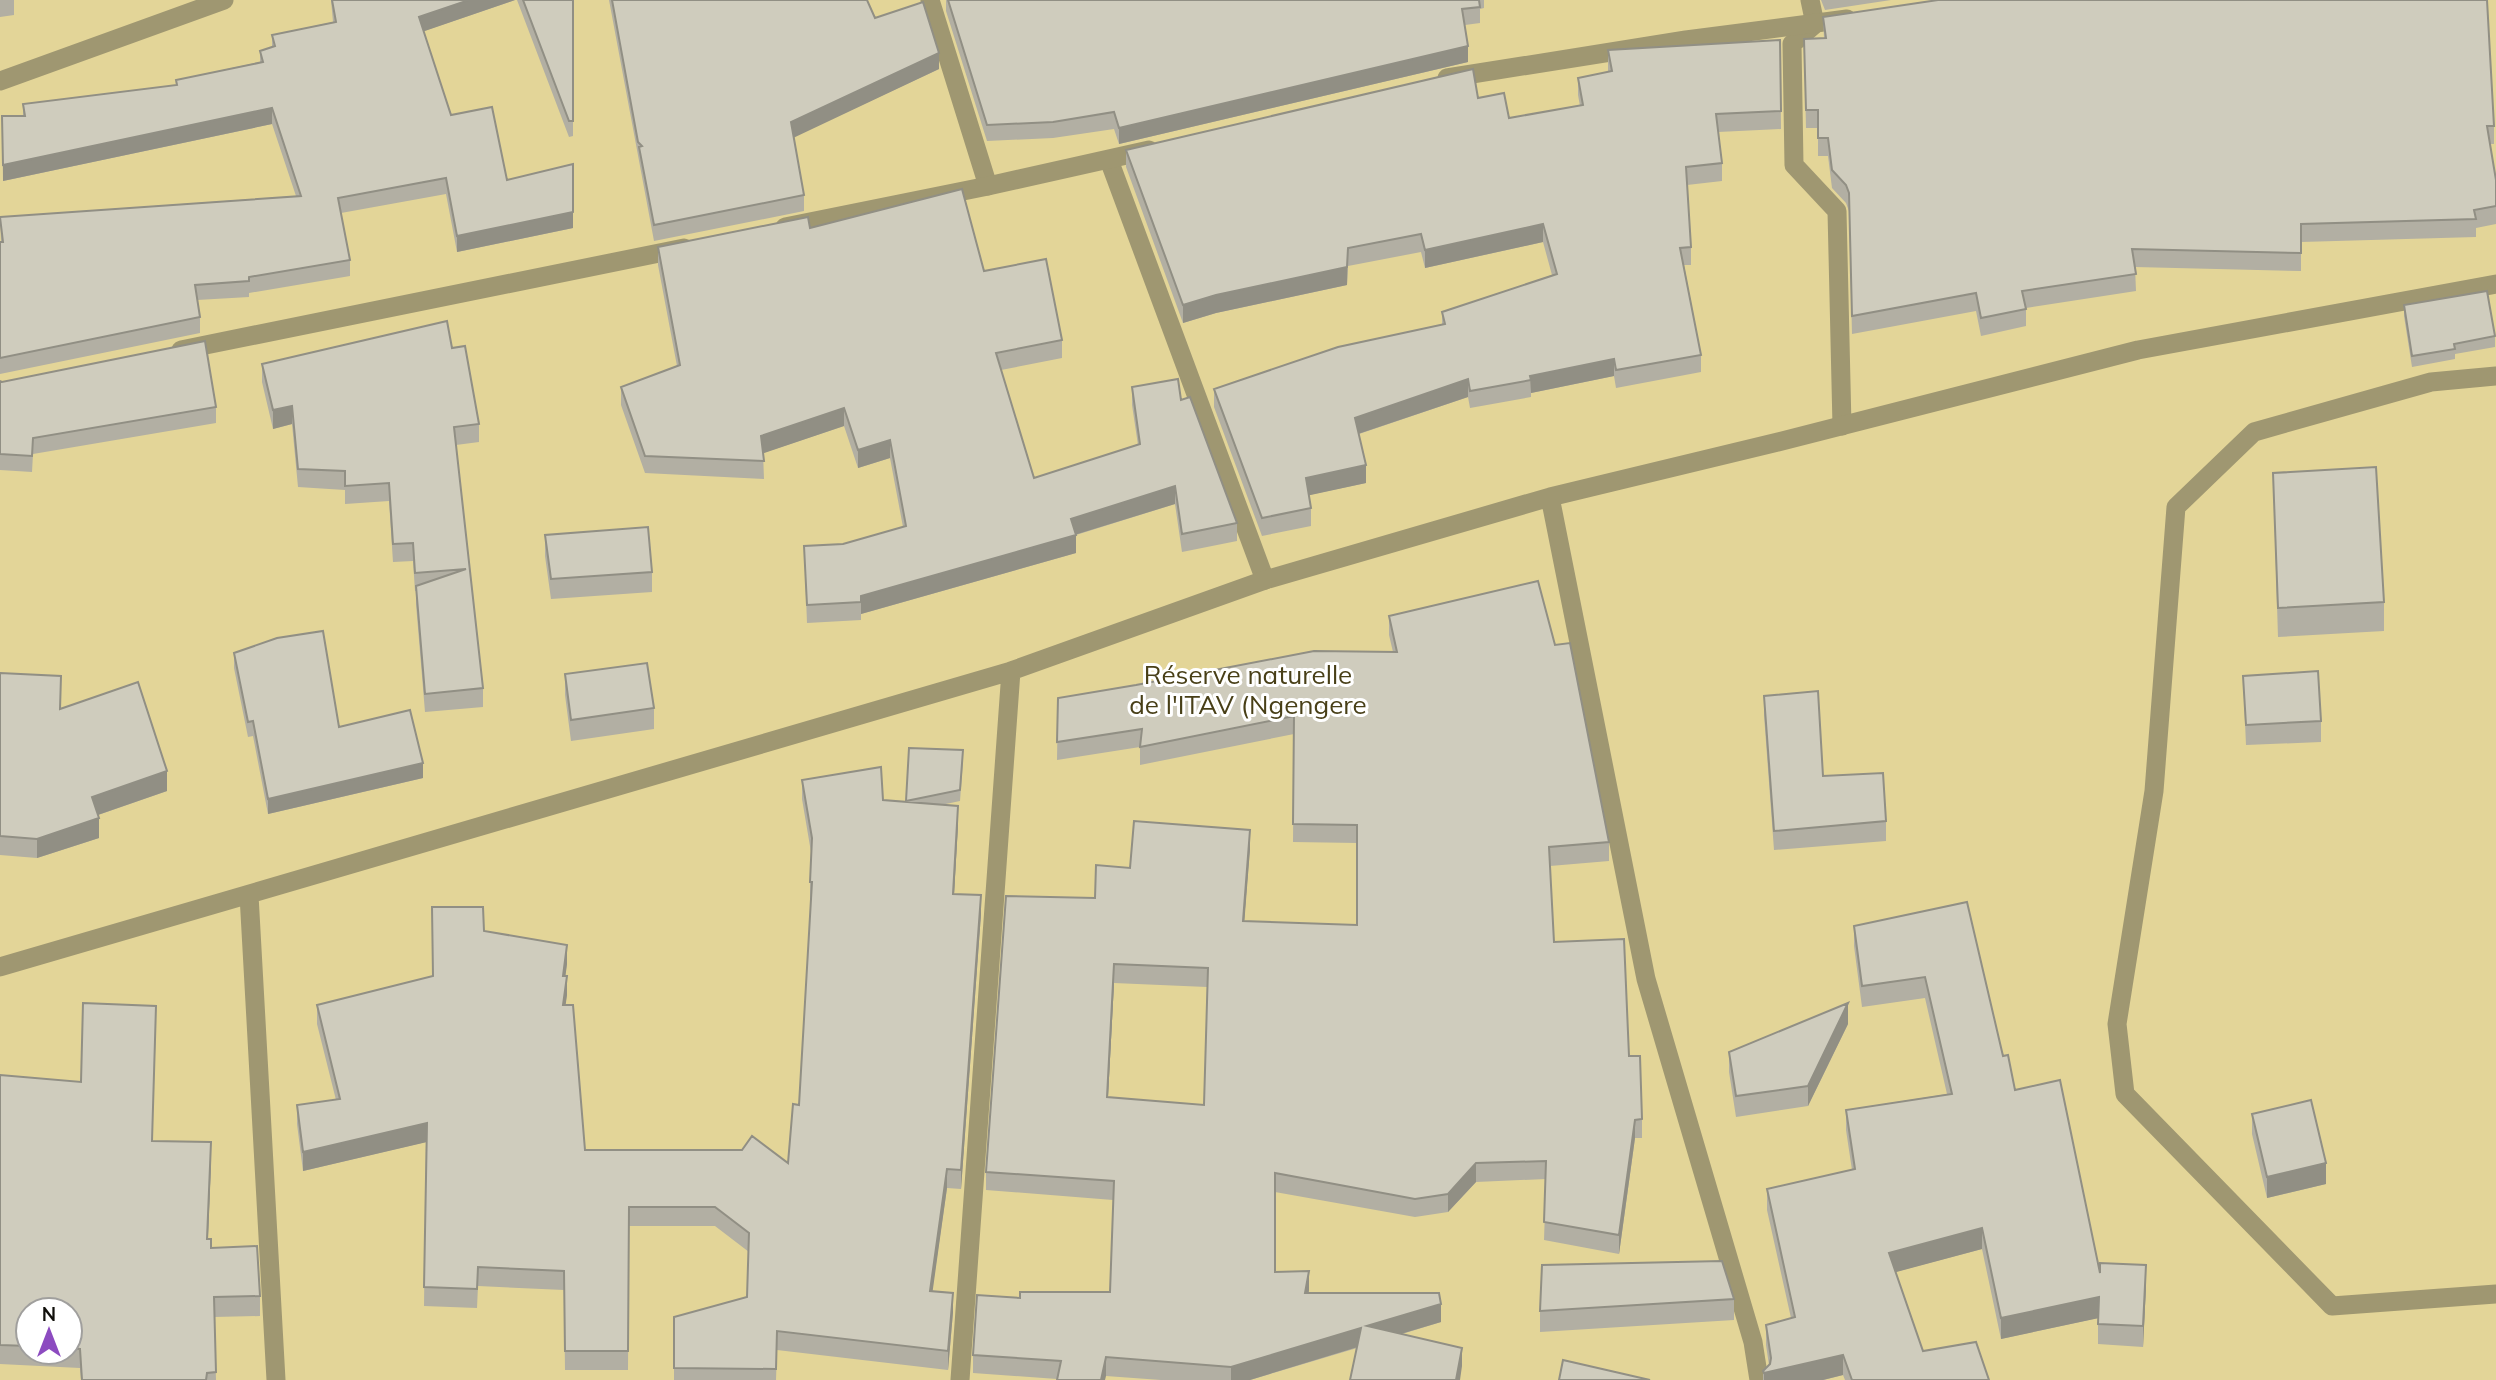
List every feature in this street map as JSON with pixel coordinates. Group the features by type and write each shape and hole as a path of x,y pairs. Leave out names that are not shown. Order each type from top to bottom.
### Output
{"street":[{"path":"0,81 224,0"},
{"path":"930,0 988,186"},
{"path":"1810,0 1815,24"},
{"path":"1432,82 1686,40 1867,16"},
{"path":"1815,24 1792,44 1794,165 1837,211 1842,426"},
{"path":"769,230 1164,147"},
{"path":"1109,160 1265,580"},
{"path":"160,354 701,244"},
{"path":"0,967 1011,671 1265,580 1550,497 2137,350 2496,284"},
{"path":"2496,376 2431,383 2254,432 2176,507 2154,790 2117,1024 2124,1094 2332,1306 2496,1294"},
{"path":"1550,497 1646,979 1753,1342 1759,1380"},
{"path":"960,1380 1011,671"},
{"path":"249,895 276,1380"}],"green space":[{"name":"Réserve naturelle de l'ITAV (Ngengere","path":"0,0 2496,0 2496,1380 0,1380"}],"building":[{"path":"332,0 469,0 419,17 451,115 492,107 507,180 573,164 573,212 457,236 446,178 338,198 350,260 249,277 249,281 195,285 200,317 0,358 0,242 3,242 0,217 301,196 272,108 3,165 2,116 25,116 23,104 177,85 176,80 263,62 260,51 275,46 272,35 336,22"},
{"path":"523,0 573,0 573,121 569,121"},
{"path":"612,0 867,0 875,18 923,2 939,53 791,122 804,195 654,225 639,147 642,146 638,142"},
{"path":"948,0 1479,0 1480,7 1462,9 1468,46 1119,128 1114,112 1053,122 987,125"},
{"path":"1938,0 2487,0 2494,126 2487,126 2496,180 2496,206 2474,210 2476,219 2301,224 2301,253 2132,249 2136,274 2022,291 2026,309 1981,318 1976,293 1852,316 1849,193 1846,185 1832,170 1828,138 1818,138 1818,110 1806,110 1804,39 1826,38 1823,17"},
{"path":"1780,40 1781,111 1716,114 1722,163 1686,167 1691,247 1680,248 1701,355 1616,370 1614,359 1530,376 1531,380 1470,391 1468,379 1355,418 1366,465 1306,478 1311,508 1262,518 1214,389 1338,347 1445,324 1442,312 1557,274 1543,224 1425,250 1421,234 1348,248 1347,267 1216,295 1183,305 1126,150 1473,69 1478,98 1504,93 1509,118 1583,105 1578,78 1612,71 1608,50"},
{"path":"962,189 984,271 1046,259 1062,340 996,353 1034,478 1140,444 1132,387 1178,379 1181,400 1190,397 1237,523 1182,534 1175,486 1071,519 1076,535 861,596 861,602 807,605 804,546 843,544 906,526 890,440 858,450 844,408 761,436 764,461 645,456 621,387 680,365 658,247 808,217 810,228"},
{"path":"2487,291 2495,336 2454,344 2455,349 2412,356 2404,305"},
{"path":"447,321 452,348 465,346 479,424 454,427 483,688 425,694 416,586 466,569 415,573 413,543 393,544 389,483 345,486 345,471 298,469 292,406 273,410 262,364"},
{"path":"205,341 216,407 33,438 32,456 0,454 0,381"},
{"path":"2376,467 2384,602 2278,608 2273,473"},
{"path":"648,527 652,572 551,579 545,535"},
{"path":"1538,581 1555,645 1570,643 1609,842 1549,847 1554,942 1624,939 1629,1056 1640,1056 1642,1119 1635,1120 1619,1235 1544,1222 1546,1161 1476,1163 1448,1194 1415,1199 1275,1173 1275,1272 1309,1271 1305,1293 1439,1293 1441,1304 1367,1326 1462,1348 1456,1380 1350,1380 1361,1328 1231,1367 1106,1357 1101,1380 1057,1380 1061,1361 973,1355 977,1295 1020,1298 1020,1292 1110,1292 1114,1181 986,1172 1006,896 1095,898 1096,865 1130,868 1134,821 1250,830 1243,921 1357,925 1357,825 1293,824 1294,716 1140,747 1142,729 1057,742 1058,698 1314,651 1397,652 1389,616","holes":["1114,964 1208,968 1204,1105 1107,1097"]},
{"path":"323,631 339,727 410,710 423,763 268,799 253,721 248,722 234,653 277,638"},
{"path":"647,663 654,708 571,720 565,674"},
{"path":"2318,671 2321,721 2246,725 2243,676"},
{"path":"0,673 61,676 60,709 138,682 167,771 92,797 99,818 37,839 0,836"},
{"path":"1818,691 1823,776 1883,773 1886,821 1774,831 1764,696"},
{"path":"909,748 963,750 960,790 906,801"},
{"path":"881,767 883,800 958,806 953,894 981,895 961,1170 947,1169 930,1291 953,1293 948,1351 777,1331 776,1369 674,1368 674,1317 747,1297 749,1233 715,1207 629,1207 628,1351 565,1351 564,1271 478,1267 477,1289 424,1287 427,1123 303,1152 297,1105 340,1099 317,1005 433,976 432,907 483,907 484,931 567,945 563,1005 573,1005 585,1150 742,1150 752,1136 788,1163 793,1104 799,1105 812,882 812,838 802,780"},
{"path":"1967,902 2003,1056 2008,1055 2015,1090 2060,1080 2100,1273 2100,1263 2146,1265 2143,1326 2098,1324 2099,1297 2001,1318 1982,1228 1889,1253 1923,1351 1976,1342 1989,1380 1852,1380 1843,1355 1764,1373 1771,1358 1766,1325 1795,1317 1767,1189 1855,1169 1846,1110 1952,1094 1925,977 1862,986 1854,926"},
{"path":"83,1003 156,1006 152,1141 211,1142 207,1239 211,1239 211,1248 257,1246 260,1296 214,1297 216,1372 207,1373 206,1380 82,1380 84,1296 14,1296 14,1346 0,1345 0,1075 81,1082"},
{"path":"1848,1003 1808,1086 1736,1096 1729,1052"},
{"path":"2311,1100 2326,1163 2267,1177 2252,1114"},
{"path":"1722,1261 1734,1299 1540,1311 1542,1265"},
{"path":"1563,1360 1650,1380 1559,1380"}]}
